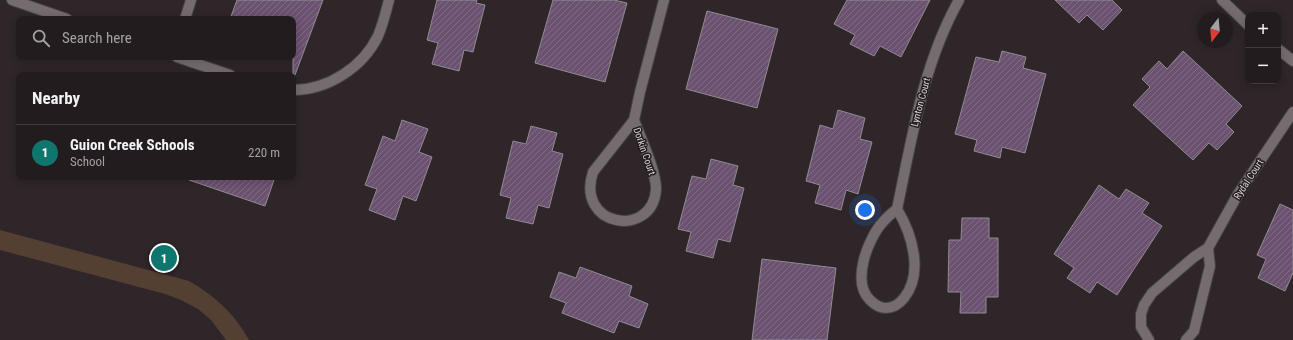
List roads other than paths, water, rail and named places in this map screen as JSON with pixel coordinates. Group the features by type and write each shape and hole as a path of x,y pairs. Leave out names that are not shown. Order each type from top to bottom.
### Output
{"street":[{"path":"12,0 58,16"},
{"path":"186,16 191,0"},
{"path":"296,90 320,86 350,70 363,59 378,36 389,0"},
{"name":"Dorkin Court","path":"634,120 655,178 656,189 654,200 648,210 640,217 630,221 619,221 608,218 600,212 593,203 590,193 590,182 593,172 634,120 664,0"},
{"name":"Lynton Court","path":"897,209 922,95 939,40 959,0"},
{"path":"1222,0 1245,22"},
{"path":"1281,51 1293,61"},
{"path":"187,60 221,72"},
{"name":"Rydal Court","path":"1149,340 1141,327 1144,305 1152,293 1194,257 1208,248 1238,194 1293,112"},
{"path":"897,209 906,224 916,266 908,293 901,302 893,307 885,308 874,304 864,291 863,266 871,242 882,222 897,209"},
{"path":"1186,340 1194,331 1210,266 1208,248"}],"place":[{"name":"Guion Creek Schools","path":"164,258"}]}
